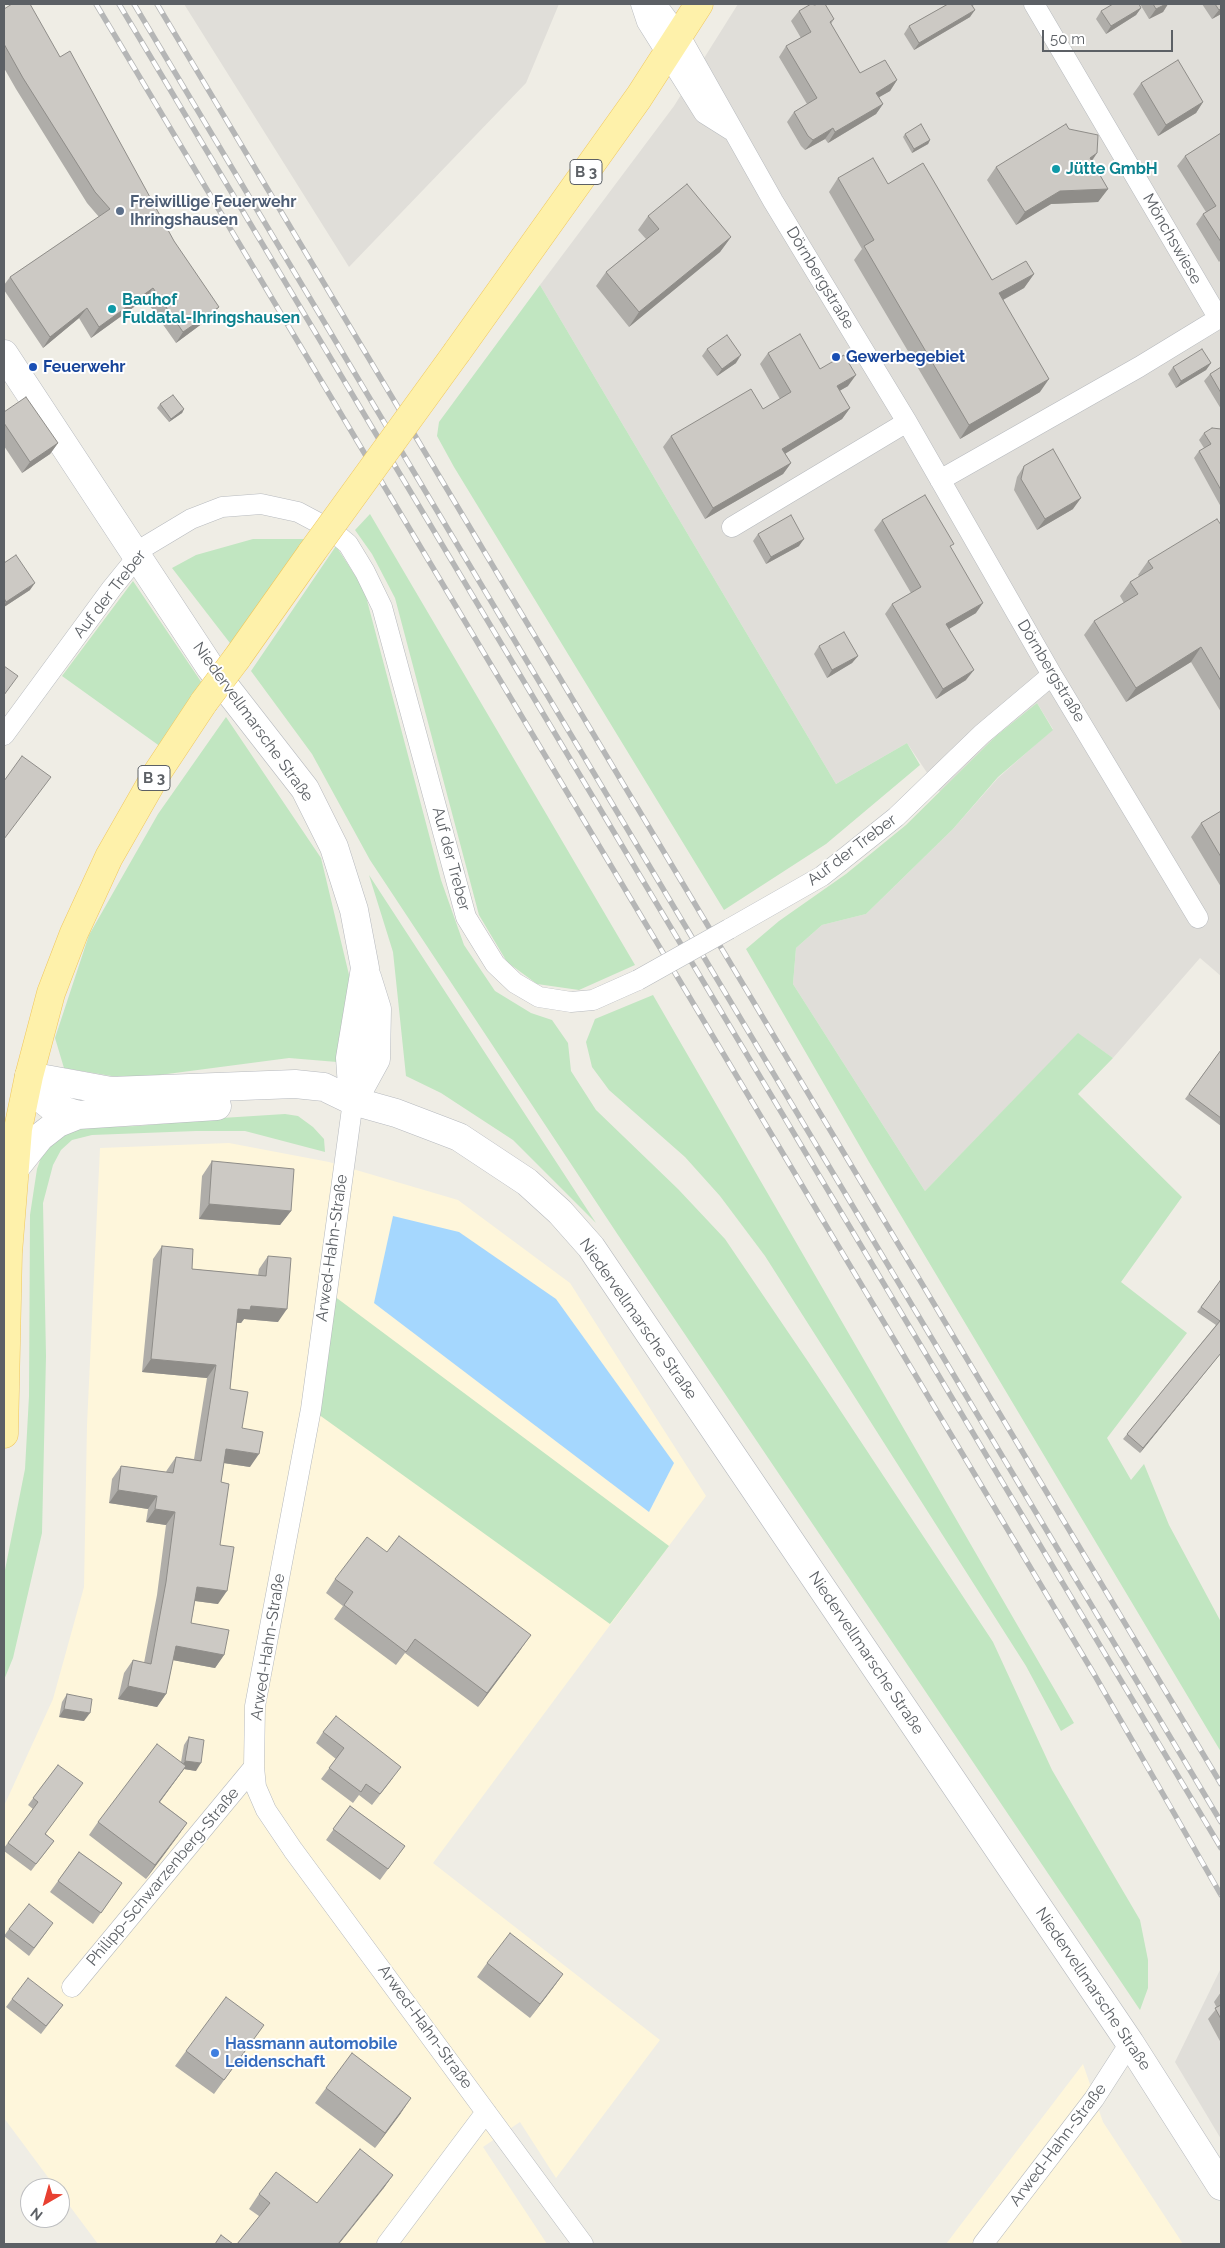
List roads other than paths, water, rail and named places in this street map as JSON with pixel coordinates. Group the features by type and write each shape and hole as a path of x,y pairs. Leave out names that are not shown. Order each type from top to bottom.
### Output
{"main road":[{"name":"B 3","path":"4,1434 8,1253 18,1129 29,1076 51,993 74,933 109,856 157,773 204,702 457,352 674,45 699,4"},
{"name":"Niedervellmarsche Straße","path":"4,354 210,667 305,789 334,847 354,910 364,968 350,1058 353,1101 396,1113 459,1137 526,1182 560,1212 591,1246 1130,2043 1221,2186"},
{"path":"29,1076 111,1091 295,1084 324,1087 353,1101"},
{"path":"29,1076 37,1095 52,1107 78,1114 287,1102 353,1101"},
{"path":"16,1167 40,1137 58,1123 78,1114"}],"street":[{"name":"Dörnbergstraße","path":"641,4 647,22 674,45"},
{"name":"Dörnbergstraße","path":"656,4 674,45 735,133 773,201 907,422 1052,675 1198,918"},
{"name":"Mönchswiese","path":"940,480 1131,372 1220,318 1034,4"},
{"path":"732,527 907,422"},
{"name":"Auf der Treber","path":"4,735 146,546 191,519 222,507 261,504 298,512 330,529 348,544 365,572 382,607 466,917 495,964 515,983 539,997 571,1002 593,1000 638,980 822,876 896,818 982,734 1052,675"},
{"name":"Arwed-Hahn-Straße","path":"353,1101 310,1409 255,1706 254,1767 256,1787 266,1810 583,2244"},
{"name":"Philipp-Schwarzenberg-Straße","path":"72,1987 254,1767"},
{"name":"Arwed-Hahn-Straße","path":"983,2244 1094,2099 1130,2043"},
{"path":"387,2244 486,2112"}],"water":[{"path":"393,1216 459,1232 556,1299 674,1463 649,1512 374,1303"}],"railway":[{"path":"96,4 1094,1674 1221,1895"},
{"path":"119,4 1221,1848"},
{"path":"134,4 1221,1822"},
{"path":"157,4 1221,1784"}],"place":[{"name":"Jütte GmbH","path":"1056,169"},
{"name":"Freiwillige Feuerwehr Ihringshausen","path":"120,211"},
{"name":"Bauhof Fuldatal-Ihringshausen","path":"112,309"},
{"name":"Gewerbegebiet","path":"836,357"},
{"name":"Feuerwehr","path":"33,367"},
{"name":"Hassmann automobile Leidenschaft","path":"215,2053"}]}
